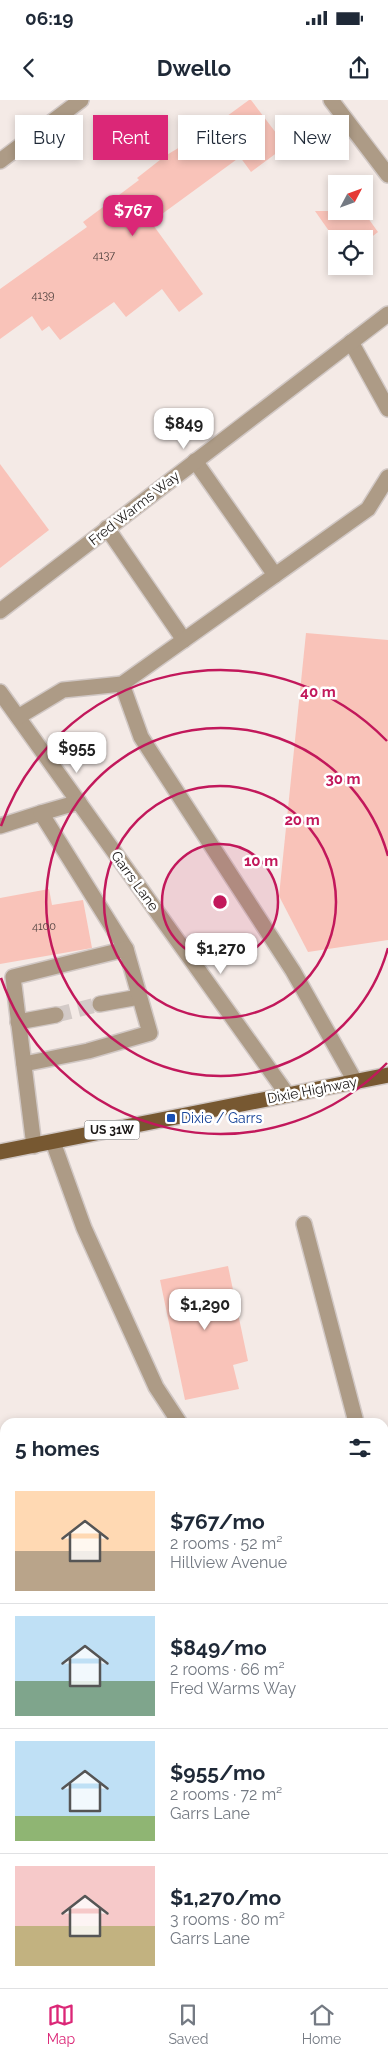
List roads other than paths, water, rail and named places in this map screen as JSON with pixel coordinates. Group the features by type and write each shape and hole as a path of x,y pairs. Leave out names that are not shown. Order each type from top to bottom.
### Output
{"main road":[{"name":"Dixie Highway","path":"0,1152 388,1075"}],"street":[{"path":"0,162 81,100"},
{"path":"331,100 388,175"},
{"name":"Fred Warms Way","path":"0,611 388,314"},
{"path":"351,342 388,410"},
{"path":"195,461 275,575"},
{"path":"18,717 63,690 122,684 368,509 388,477"},
{"path":"107,528 184,640"},
{"path":"122,684 141,737 293,971 355,1081"},
{"name":"Garrs Lane","path":"0,692 287,1094"},
{"path":"0,826 79,802"},
{"path":"24,1064 88,1050 150,1033 126,949 41,813"},
{"path":"34,1146 13,977 126,949"},
{"path":"100,1004 139,997"},
{"path":"18,1022 56,1015"},
{"path":"53,1142 92,1246 156,1387 176,1418"},
{"path":"304,1224 355,1418"}],"tunnel":[{"path":"56,1015 100,1004"}],"place":[{"name":"Dixie / Garrs","path":"171,1118"}]}
